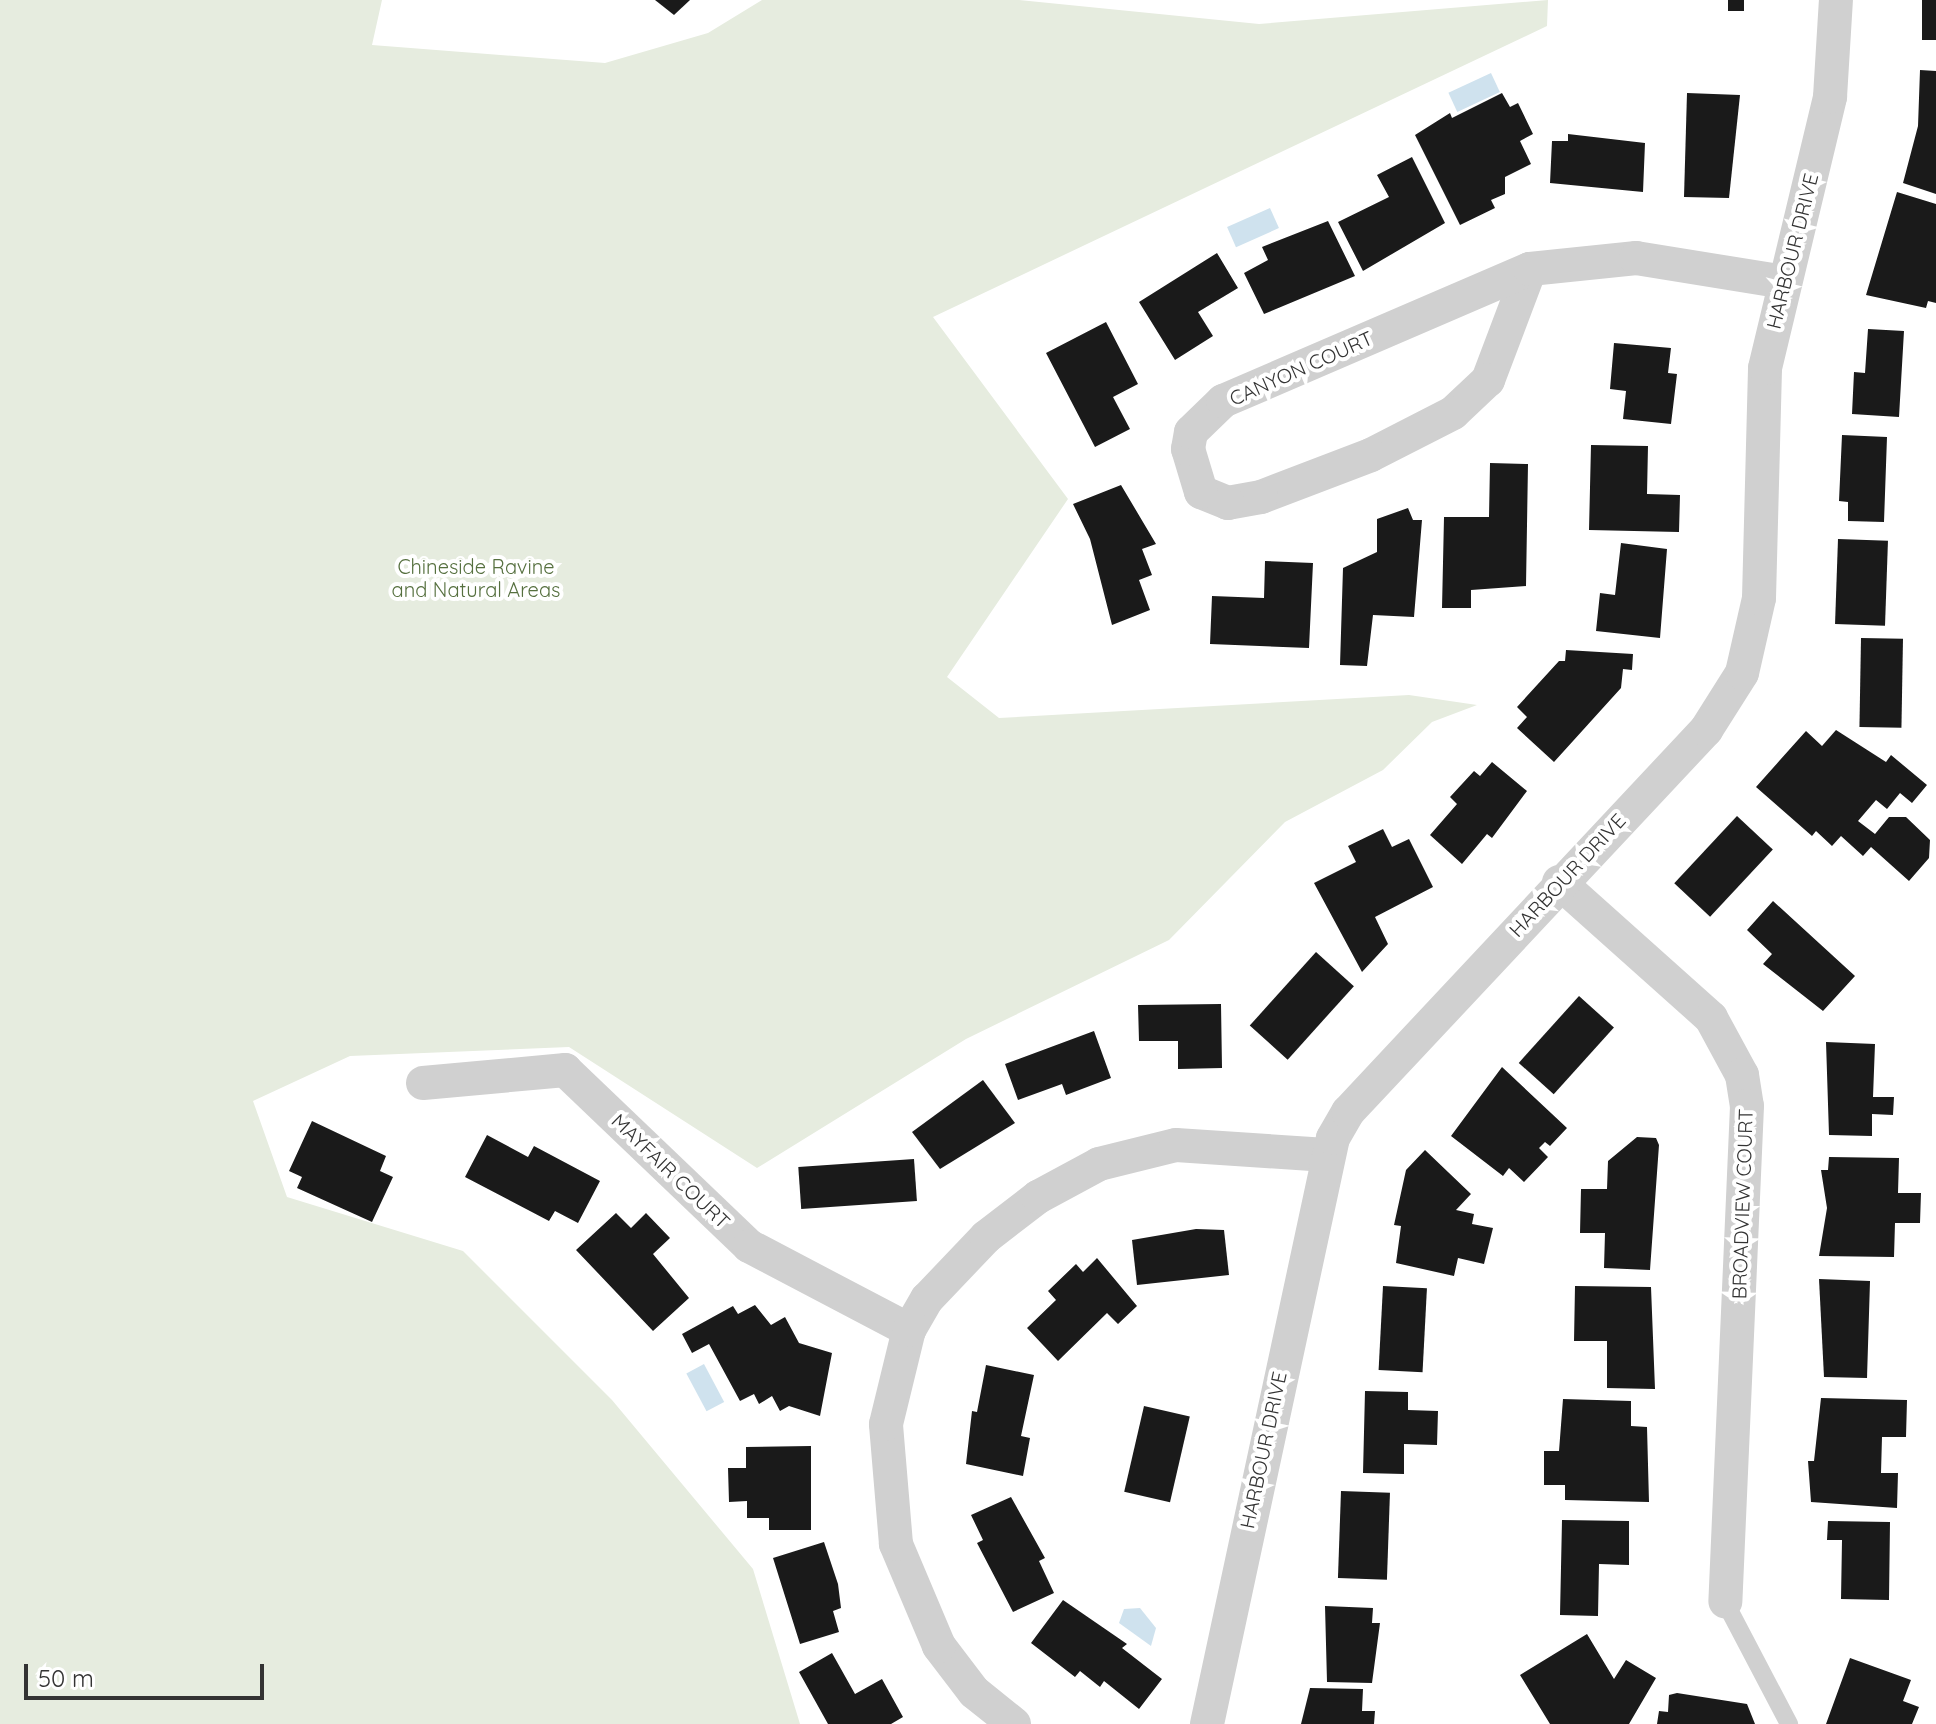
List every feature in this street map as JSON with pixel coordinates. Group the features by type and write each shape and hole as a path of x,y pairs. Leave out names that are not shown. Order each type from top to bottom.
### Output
{"street":[{"name":"HARBOUR DRIVE","path":"1207,1724 1327,1155 1348,1112 1559,882 1706,730 1742,673 1759,598 1763,382 1784,282 1830,97 1836,0"},
{"name":"CANYON COURT","path":"1530,269 1488,380 1453,413 1371,455 1261,497 1228,503 1201,492 1188,449 1191,432 1223,401 1530,269 1636,258 1784,282"},
{"name":"BROADVIEW COURT","path":"1559,882 1711,1018 1742,1075 1747,1106 1725,1602"},
{"name":"MAYFAIR COURT","path":"423,1083 565,1070 749,1246 909,1330"},
{"path":"1014,1724 974,1692 939,1646 896,1544 886,1424 909,1330 927,1299 986,1237 1038,1197 1099,1164 1176,1145 1327,1155"}],"lane":[{"path":"1725,1602 1789,1724"}],"green space":[{"name":"Chineside Ravine and Natural Areas","path":"0,0 382,0 372,45 605,63 708,33 762,0 1019,0 1259,24 1548,0 1547,26 933,317 1068,499 947,677 999,718 1409,695 1477,705 1432,722 1383,770 1285,822 1169,940 966,1039 757,1168 569,1047 350,1056 253,1101 287,1197 463,1251 612,1400 753,1569 800,1724 0,1724"}],"water":[{"path":"1491,73 1500,92 1457,112 1448,93"},
{"path":"1270,208 1279,228 1236,247 1227,227"},
{"path":"704,1364 724,1402 707,1411 686,1373"},
{"path":"1140,1608 1156,1628 1151,1646 1119,1623 1124,1609"}],"building":[{"path":"655,0 690,0 674,15"},
{"path":"1728,0 1744,0 1744,11 1728,11"},
{"path":"1922,0 1936,0 1936,40 1922,40"},
{"path":"1920,70 1936,71 1936,194 1903,183 1918,126"},
{"path":"1502,93 1510,107 1518,103 1533,134 1520,141 1531,164 1505,177 1505,194 1491,200 1495,208 1460,225 1415,135 1450,113 1452,118"},
{"path":"1687,93 1740,95 1729,198 1684,197"},
{"path":"1568,134 1645,143 1643,192 1550,183 1552,141 1568,141"},
{"path":"1412,157 1445,223 1363,271 1338,222 1389,197 1377,175"},
{"path":"1897,192 1936,204 1936,303 1928,301 1926,308 1866,295"},
{"path":"1328,221 1355,276 1264,314 1244,273 1268,260 1262,247"},
{"path":"1217,253 1238,288 1198,312 1213,336 1175,360 1139,302"},
{"path":"1106,322 1138,384 1113,397 1130,429 1095,447 1046,353"},
{"path":"1868,329 1904,331 1899,417 1852,414 1854,372 1865,373"},
{"path":"1614,343 1671,348 1668,373 1677,374 1671,424 1623,419 1626,391 1610,389"},
{"path":"1842,435 1887,437 1884,522 1848,521 1848,502 1839,501"},
{"path":"1591,445 1648,446 1647,494 1680,495 1679,532 1589,530"},
{"path":"1490,463 1528,464 1526,586 1471,590 1471,608 1442,608 1444,517 1489,517"},
{"path":"1121,485 1156,544 1142,549 1152,575 1139,580 1150,610 1112,625 1090,539 1073,504"},
{"path":"1408,508 1413,520 1422,520 1414,617 1373,615 1367,666 1340,665 1343,568 1377,552 1377,519"},
{"path":"1838,539 1888,541 1885,626 1835,624"},
{"path":"1621,543 1667,549 1660,638 1596,631 1600,593 1615,595"},
{"path":"1265,561 1313,563 1309,648 1210,644 1212,596 1264,598"},
{"path":"1861,638 1903,639 1901,728 1859,727"},
{"path":"1566,650 1633,654 1632,670 1623,669 1621,688 1554,762 1517,728 1527,717 1517,707 1559,661 1565,661"},
{"path":"1836,730 1886,762 1891,755 1927,785 1912,803 1900,793 1887,809 1876,800 1858,821 1875,834 1889,817 1906,817 1930,840 1929,858 1909,881 1871,847 1863,856 1841,836 1832,846 1816,831 1812,836 1756,787 1806,731 1822,746"},
{"path":"1492,762 1527,791 1492,838 1487,834 1462,864 1430,835 1457,804 1450,797 1474,771 1480,776"},
{"path":"1737,816 1773,849 1710,917 1674,883"},
{"path":"1383,829 1392,847 1409,839 1433,887 1375,917 1388,944 1362,972 1314,883 1356,862 1348,846"},
{"path":"1773,901 1855,976 1823,1011 1763,964 1772,954 1747,930"},
{"path":"1316,952 1354,986 1288,1060 1250,1026"},
{"path":"1579,996 1614,1027 1554,1094 1519,1063"},
{"path":"1221,1004 1222,1068 1178,1069 1178,1041 1139,1041 1138,1005"},
{"path":"1094,1031 1111,1078 1066,1095 1062,1084 1018,1100 1005,1064"},
{"path":"1826,1042 1875,1044 1873,1097 1894,1097 1893,1115 1872,1114 1872,1136 1829,1135"},
{"path":"1502,1067 1567,1128 1550,1146 1545,1142 1539,1148 1548,1157 1524,1182 1509,1168 1503,1176 1451,1136"},
{"path":"983,1080 1015,1123 940,1169 912,1132"},
{"path":"312,1121 386,1156 380,1171 393,1177 372,1222 297,1188 302,1177 289,1171"},
{"path":"487,1135 528,1157 534,1146 600,1181 578,1223 555,1211 549,1221 465,1177"},
{"path":"1637,1137 1656,1138 1659,1145 1650,1270 1604,1268 1605,1233 1580,1233 1581,1189 1607,1189 1608,1161"},
{"path":"1425,1150 1471,1194 1456,1210 1474,1214 1472,1224 1493,1228 1484,1264 1458,1258 1454,1276 1396,1263 1401,1226 1394,1225 1406,1170"},
{"path":"1829,1157 1899,1158 1898,1193 1921,1193 1920,1223 1895,1223 1894,1257 1819,1256 1827,1208 1821,1170 1828,1170"},
{"path":"914,1159 917,1201 801,1209 798,1167"},
{"path":"616,1213 631,1228 646,1213 670,1238 653,1254 689,1298 653,1331 576,1250"},
{"path":"1196,1229 1224,1230 1229,1275 1137,1285 1132,1240"},
{"path":"1097,1258 1137,1306 1118,1324 1107,1313 1058,1361 1027,1328 1056,1300 1048,1291 1076,1264 1083,1272"},
{"path":"1819,1279 1870,1281 1867,1378 1824,1377"},
{"path":"1383,1286 1427,1288 1423,1372 1379,1370"},
{"path":"1575,1286 1651,1287 1655,1389 1607,1388 1607,1341 1574,1341"},
{"path":"755,1305 771,1325 785,1317 799,1343 832,1353 820,1416 789,1406 780,1411 772,1396 759,1404 754,1394 740,1401 709,1344 692,1353 682,1334 733,1306 738,1314"},
{"path":"986,1365 1034,1375 1021,1436 1030,1438 1023,1476 966,1464 972,1411 977,1412"},
{"path":"1365,1391 1408,1392 1408,1410 1438,1411 1437,1445 1404,1444 1404,1474 1363,1473"},
{"path":"1821,1398 1907,1400 1906,1437 1882,1437 1881,1473 1898,1473 1897,1508 1811,1502 1808,1461 1814,1461"},
{"path":"1563,1399 1631,1401 1631,1426 1647,1427 1649,1502 1565,1500 1565,1485 1544,1485 1544,1451 1559,1451"},
{"path":"1144,1406 1190,1417 1170,1502 1124,1492"},
{"path":"811,1446 811,1530 769,1530 769,1518 747,1518 747,1501 729,1502 728,1468 746,1468 746,1447"},
{"path":"1341,1491 1390,1493 1387,1580 1338,1578"},
{"path":"1011,1497 1045,1558 1039,1561 1054,1593 1013,1612 977,1543 983,1540 971,1515"},
{"path":"1562,1520 1629,1521 1629,1565 1599,1564 1598,1616 1560,1615"},
{"path":"1828,1521 1890,1522 1889,1600 1841,1599 1842,1540 1827,1540"},
{"path":"824,1542 838,1584 841,1608 833,1611 839,1632 800,1644 773,1558"},
{"path":"1063,1600 1127,1644 1122,1648 1162,1679 1139,1709 1104,1681 1100,1687 1080,1671 1075,1677 1031,1643"},
{"path":"1325,1606 1373,1608 1372,1623 1380,1623 1372,1683 1327,1682"},
{"path":"1587,1634 1614,1679 1626,1660 1656,1678 1629,1724 1550,1724 1520,1675"},
{"path":"832,1653 855,1694 882,1679 903,1717 891,1724 828,1724 799,1672"},
{"path":"1850,1658 1911,1680 1903,1701 1919,1707 1912,1724 1826,1724"},
{"path":"1310,1688 1363,1689 1362,1711 1375,1711 1374,1724 1301,1724"},
{"path":"1677,1693 1747,1704 1755,1724 1657,1724 1659,1711 1668,1712 1669,1695"}]}
